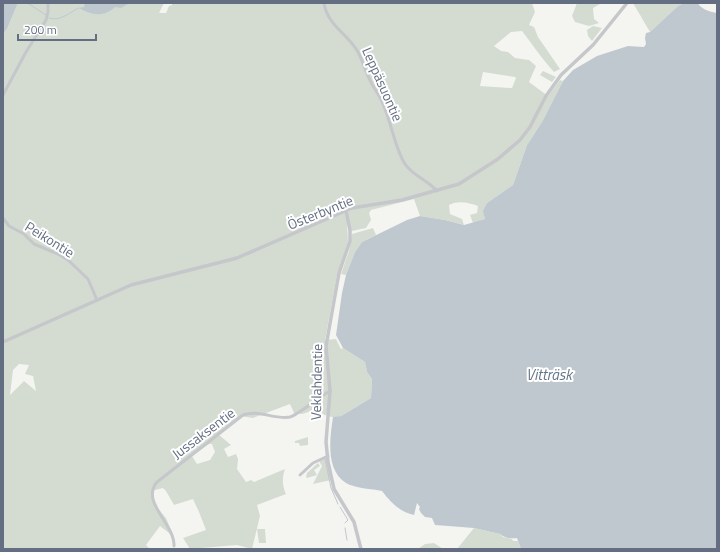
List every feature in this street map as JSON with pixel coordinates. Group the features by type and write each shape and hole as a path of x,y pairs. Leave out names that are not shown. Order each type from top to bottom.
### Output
{"street":[{"path":"3,95 26,52 46,20 48,3"},
{"name":"Leppäsuontie","path":"324,3 325,9 333,24 355,47 362,59 370,81 383,104 402,160 412,172 434,187 436,191"},
{"name":"Österbyntie","path":"3,342 131,285 237,258 346,211 362,206 389,202 436,191 459,184 471,178 513,147 530,127 546,96 561,76 593,45 627,3"},
{"name":"Veklahdentie","path":"346,211 350,230 350,241 339,273 326,346 330,390 326,427 328,456 334,489 354,522 361,549"},
{"name":"Peikontie","path":"3,218 9,226 24,234 34,244 68,260 88,279 96,300"},
{"name":"Jussaksentie","path":"174,546 174,539 165,520 157,511 153,498 153,487 157,482 243,415 254,413 286,417 293,416 330,390"},
{"path":"300,475 312,463 328,456"}],"shaded area":[{"path":"18,3 164,3 159,13 166,13 172,3 532,3 535,12 529,25 534,27 538,37 560,69 554,72 522,31 511,32 494,46 501,51 508,52 515,58 529,60 536,66 529,82 548,96 560,80 563,81 542,122 527,145 513,185 487,203 484,211 485,219 473,223 470,215 477,213 478,206 460,202 449,205 450,214 462,219 464,225 420,216 414,199 371,210 369,213 371,220 366,228 352,231 347,222 348,242 337,275 325,340 336,339 341,349 343,348 365,362 367,372 372,379 371,398 338,417 328,416 315,410 302,414 294,413 290,404 253,418 240,416 218,434 231,445 224,449 228,457 236,454 238,459 237,469 246,482 251,480 254,482 285,469 283,482 286,494 257,505 260,516 252,549 237,545 190,549 183,538 206,530 199,512 193,499 174,505 163,488 151,491 154,504 166,518 174,537 160,526 146,545 150,549 3,549 3,34 7,29","holes":["483,72 515,77 516,78 512,88 480,86","19,364 29,365 25,374 33,376 36,391 24,381 10,395 13,370","209,444 212,444 215,452 210,460 197,464 192,456"]},
{"path":"577,3 610,3 600,4 593,8 594,19 599,23 589,26 575,22 572,16"},
{"path":"633,3 684,3 678,6 650,32"},
{"path":"593,26 602,28 592,41 588,36 587,30"},
{"path":"543,71 556,77 552,82 540,75"},
{"path":"373,228 376,235 362,242 355,252 346,275 341,274 349,251 352,234"},
{"path":"308,437 308,445 300,446 299,443 295,443 295,441"},
{"path":"326,458 331,480 313,484 322,466 319,461"},
{"path":"318,463 320,466 314,470 317,475 307,478 307,473"},
{"path":"474,528 500,534 503,537 512,539 513,541 518,541 521,549 457,549"},
{"path":"257,529 265,529 266,543 259,543"},
{"path":"434,543 443,549 418,549 425,544"}],"water":[{"path":"3,3 18,3 7,29 3,34"},
{"path":"85,3 128,4 121,8 115,7 106,13 93,14 79,8 84,7"},
{"name":"Vitträsk","path":"684,3 698,3 705,9 717,13 717,549 521,549 517,538 508,538 500,534 474,528 435,525 432,518 425,517 421,513 419,509 420,507 417,503 414,515 409,514 396,506 382,491 349,485 346,483 339,477 335,470 330,453 333,417 341,416 371,398 372,379 367,372 365,362 343,348 336,335 346,275 355,252 362,242 407,220 420,216 464,225 485,219 483,211 487,203 513,185 527,145 542,122 563,81 573,70 597,56 628,46 644,47 646,44 646,33 650,32 678,6"}],"waterway":[{"path":"25,3 46,15"},
{"path":"49,18 61,18 79,8"},
{"path":"325,459 331,488 338,504"},
{"path":"340,507 348,520 345,523"},
{"path":"345,528 347,540"}]}
